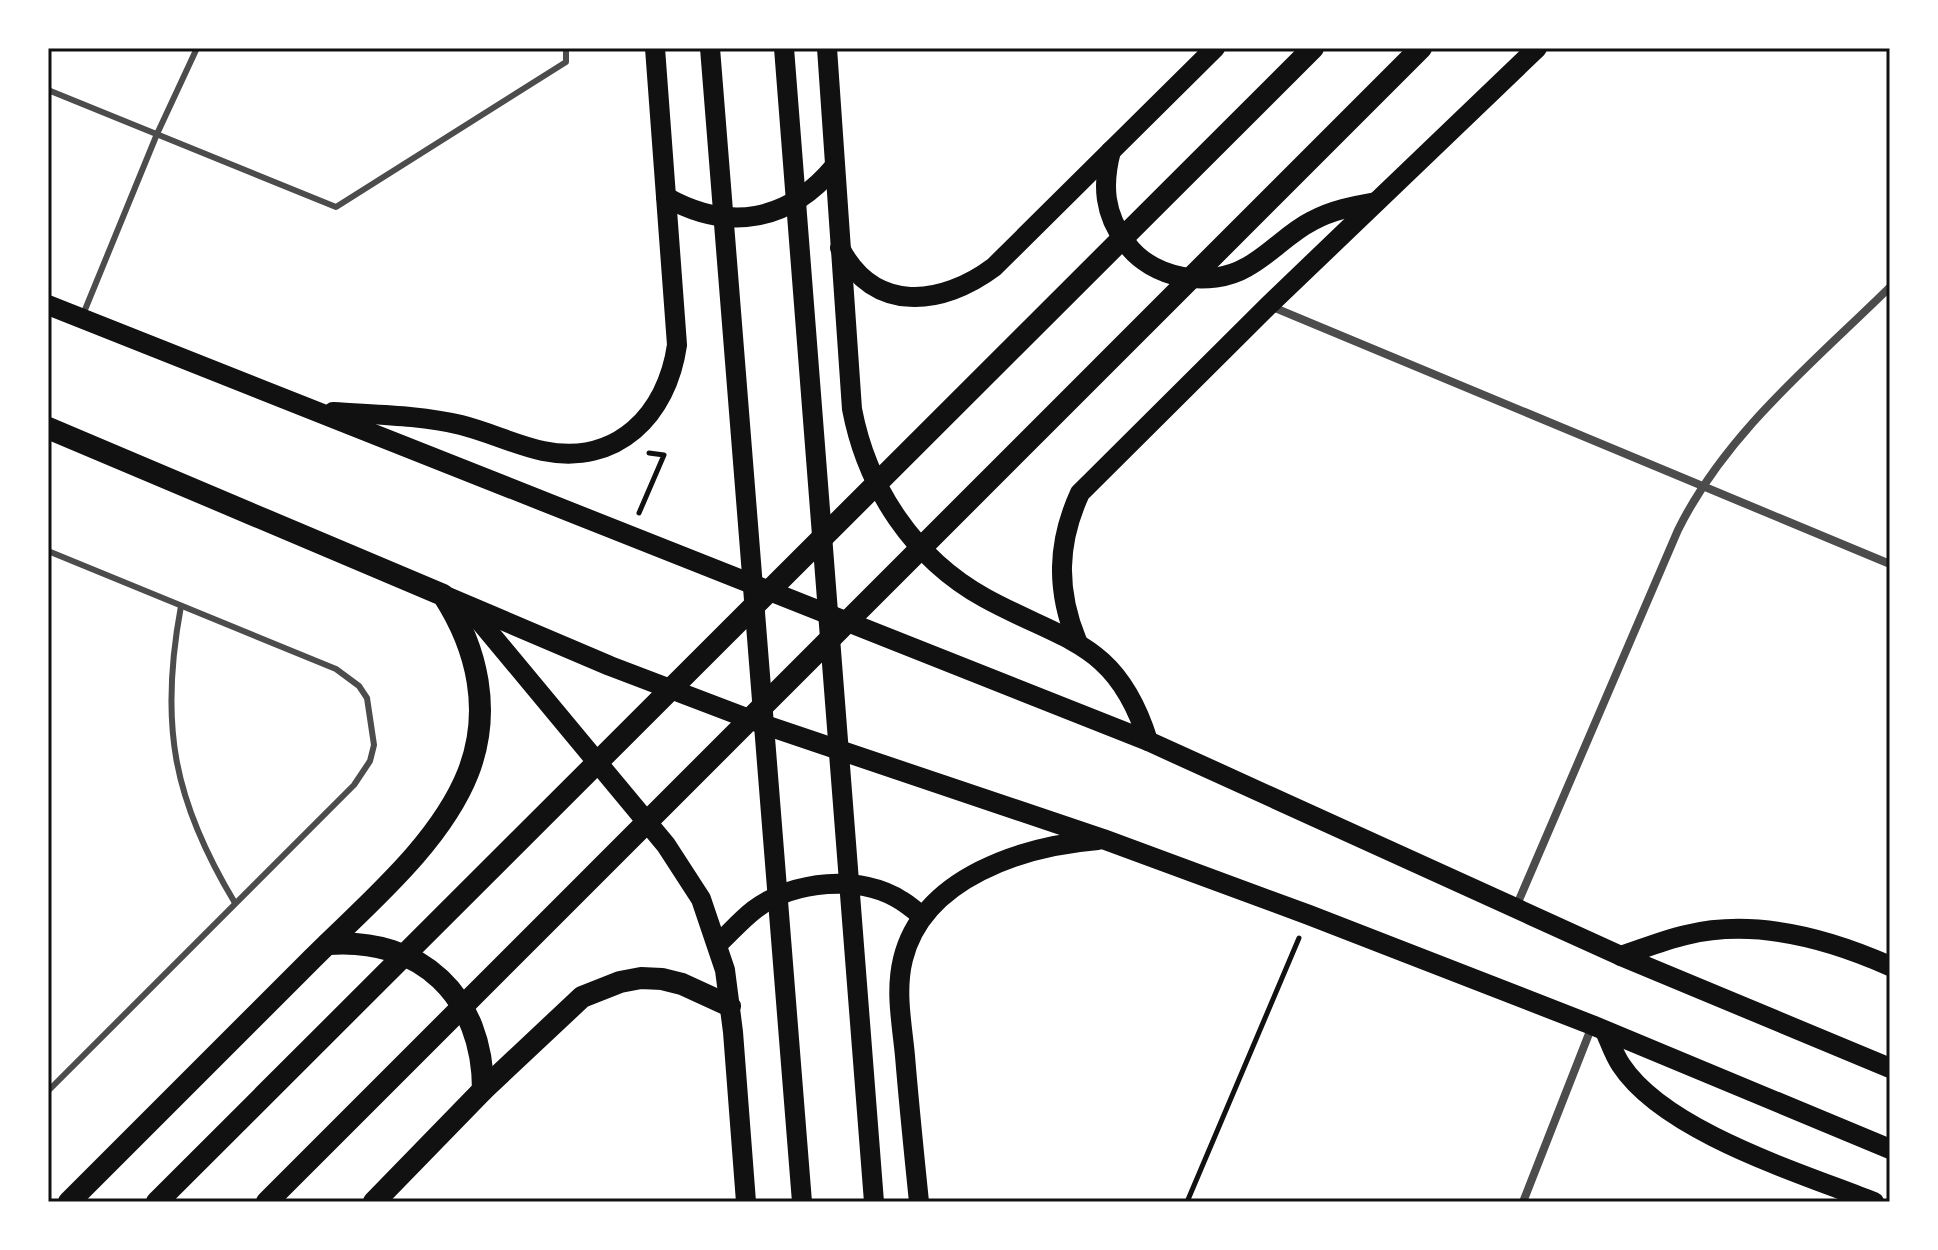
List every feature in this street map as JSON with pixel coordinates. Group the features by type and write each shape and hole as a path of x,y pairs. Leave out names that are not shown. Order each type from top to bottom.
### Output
{"highway":[{"path":"157,1202 1313,48"},
{"path":"267,1202 1421,48"},
{"path":"48,428 443,595 464,631 480,691 479,732 468,773 449,810 423,845 69,1202"},
{"path":"328,944 353,942 400,952 441,979 470,1018 483,1065 483,1090"},
{"path":"374,1202 483,1090 582,997 601,987 641,978 662,979 682,984 730,1006"}],"main road":[{"path":"316,411 440,421 481,430 542,451 563,454 607,448 642,424 661,398 674,369 677,321 655,48"},
{"path":"710,48 802,1202"},
{"path":"784,48 874,1202"},
{"path":"827,48 854,419 868,467 887,503 923,550 961,582 986,599 1077,641 1105,664 1127,692 1148,741"},
{"path":"840,247 857,273 883,291 914,298 945,293 979,278 994,267 1215,48"},
{"path":"1077,641 1068,621 1060,578 1064,534 1080,493 1269,305 1537,48"},
{"path":"1111,151 1105,192 1117,232 1145,262 1184,277 1205,279 1245,269 1312,220 1333,211 1376,202"},
{"path":"666,197 704,214 746,218 766,214 804,197 834,167"},
{"path":"48,305 1148,741 1621,956 1890,1068"},
{"path":"443,595 597,661 726,711 1103,839 1309,915 1598,1028 1890,1149"},
{"path":"467,605 683,867 701,899 718,944 730,1006 746,1202"},
{"path":"919,1202 899,978 903,958 922,916 949,890 999,864 1056,846 1103,839"},
{"path":"718,944 755,909 801,888 826,884 877,890 901,899 922,916"},
{"path":"1621,956 1686,934 1757,930 1826,941 1890,966"},
{"path":"1598,1028 1633,1079 1694,1126 1722,1142 1874,1202"}],"street":[{"path":"1515,909 1678,530 1702,486 1750,426 1890,287"},
{"path":"1269,305 1890,564"},
{"path":"1523,1202 1598,1028"}],"lane":[{"path":"81,318 157,134 197,48"},
{"path":"48,90 336,207 566,62 566,48"},
{"path":"48,551 336,669 359,686 367,698 374,745 363,773 48,1091"},
{"path":"181,606 172,657 170,709 176,760 189,811 208,859 235,903"}],"path":[{"path":"607,448 664,455 629,536"},
{"path":"1187,1202 1309,915"}]}
